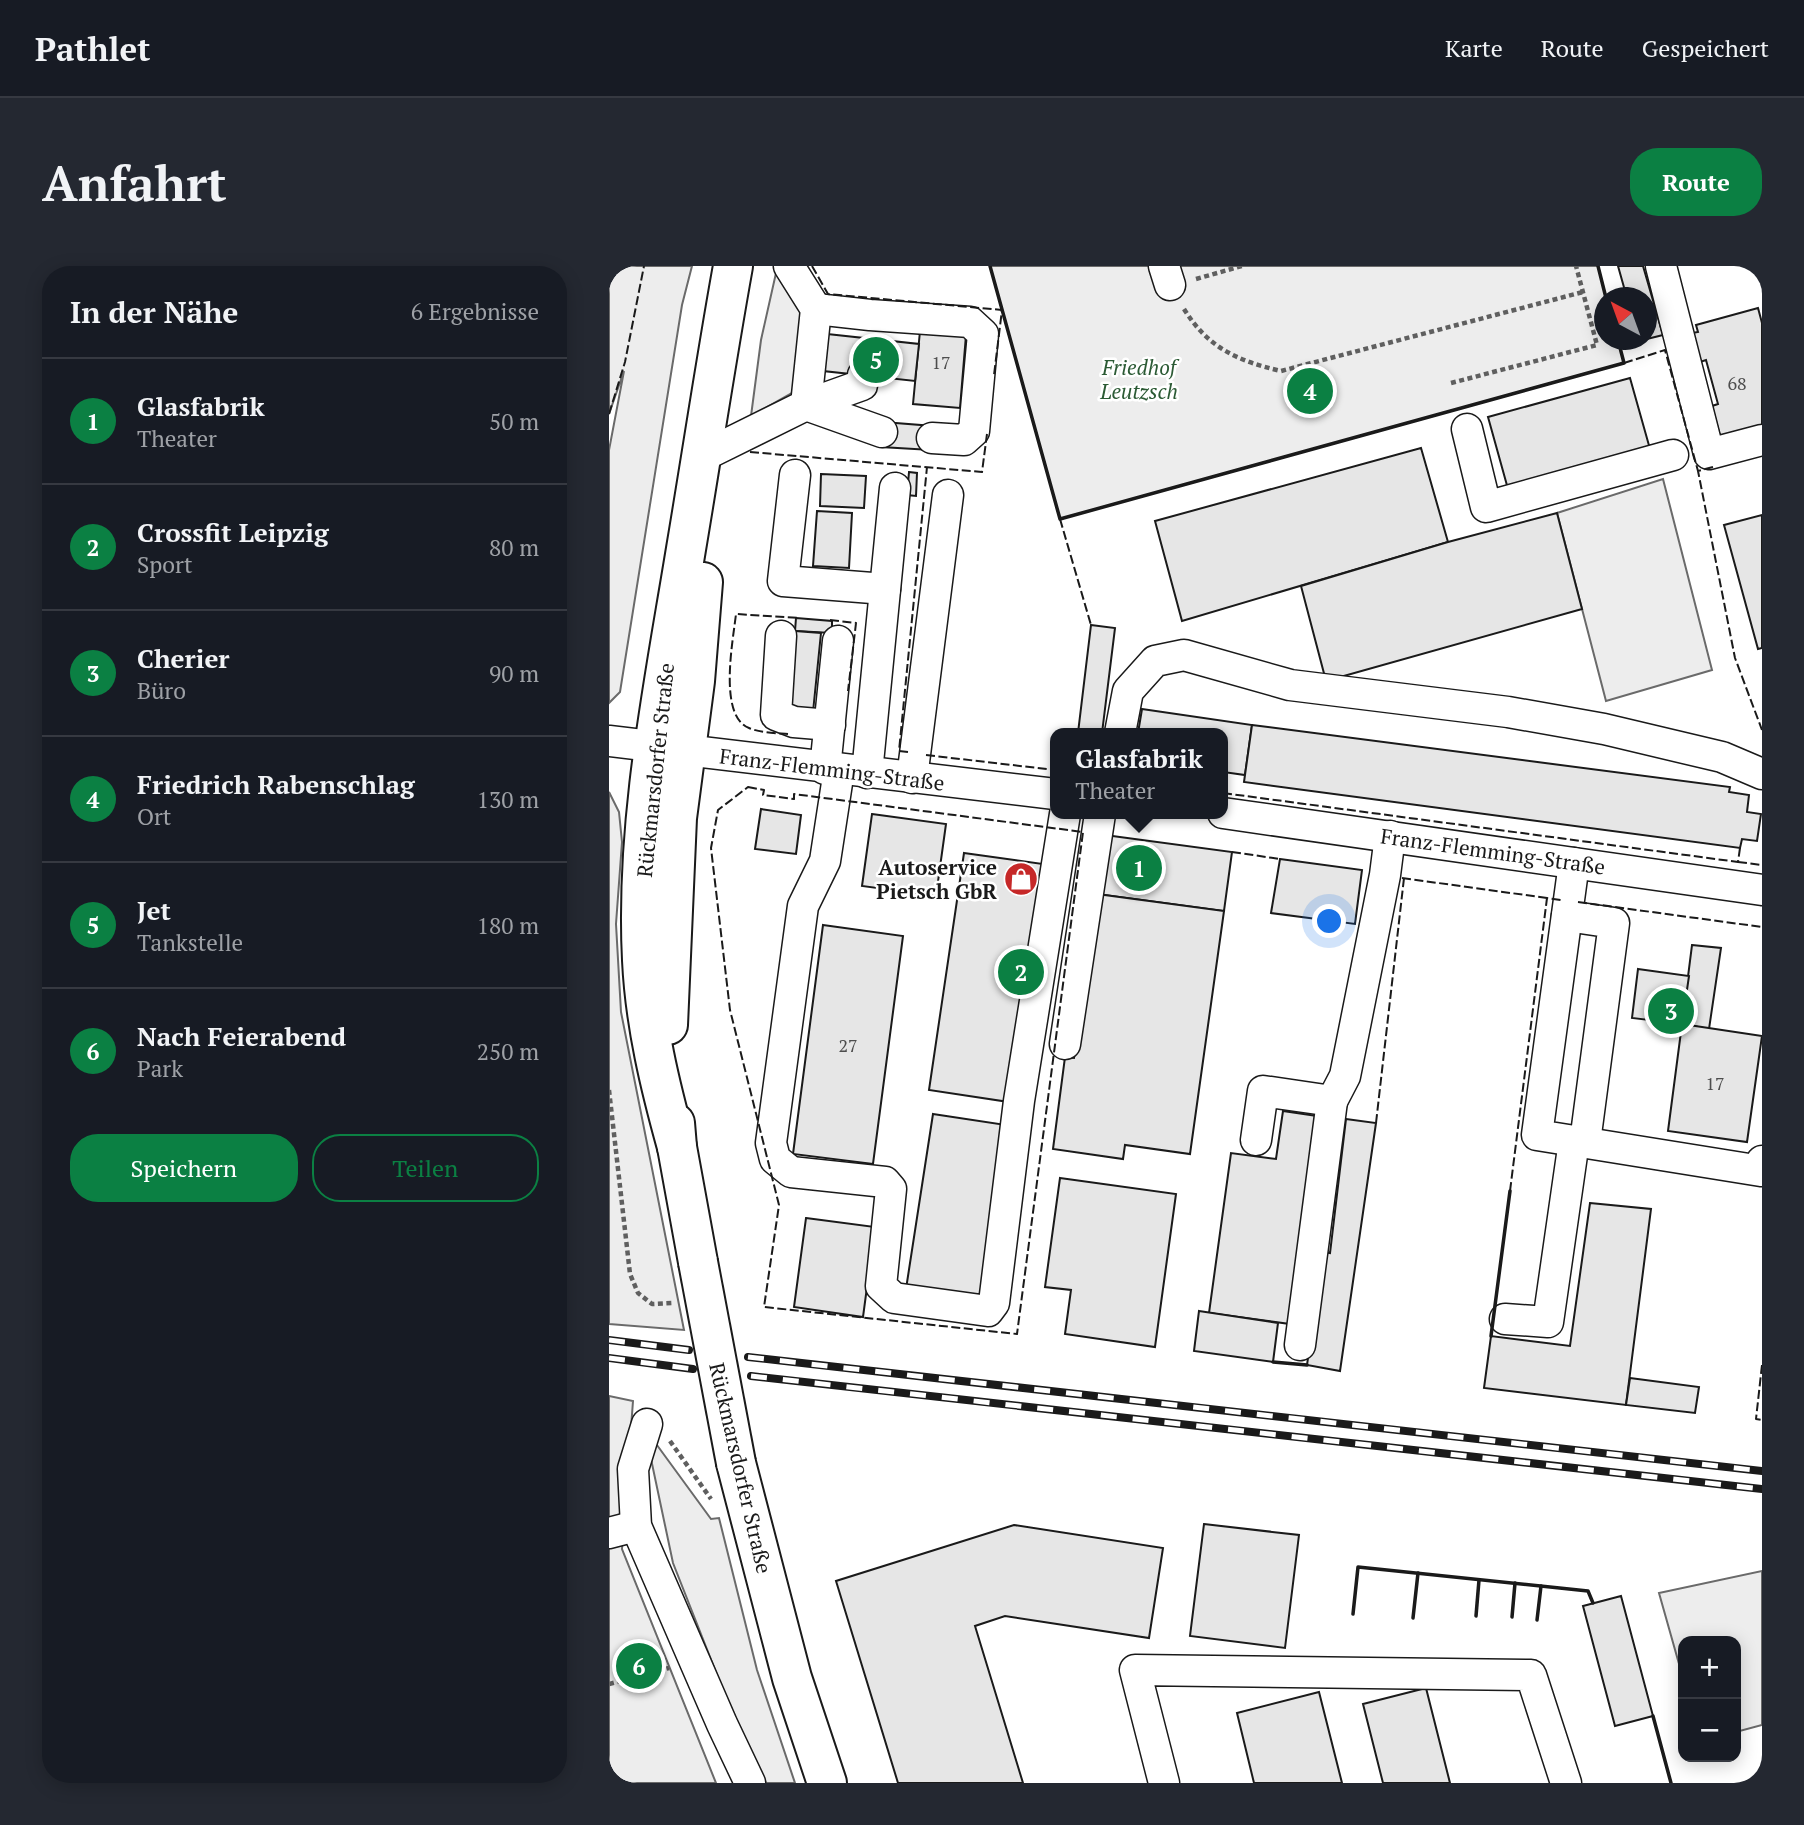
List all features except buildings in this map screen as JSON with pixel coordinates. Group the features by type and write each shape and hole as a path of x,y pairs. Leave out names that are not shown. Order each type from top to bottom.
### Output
{"main road":[{"name":"Rückmarsdorfer Straße","path":"733,266 669,650 671,749 677,818 667,1037 677,1147 736,1463 792,1678 827,1783"},
{"name":"Rückmarsdorfer Straße","path":"671,749 695,681 713,451 711,392"}],"street":[{"path":"789,266 816,309 806,405"},
{"path":"1661,266 1709,454 1762,440"},
{"path":"816,309 869,327 970,322 983,334 974,430 964,440 932,438"},
{"path":"713,451 806,405 862,385 863,375"},
{"path":"806,405 882,432"},
{"path":"1467,429 1486,507 1673,456"},
{"path":"795,475 783,581 885,589"},
{"path":"895,488 885,589 825,861 803,906 771,1143 775,1159 791,1172 885,1182 891,1189 881,1286 894,1298 988,1311 994,1303 1020,1101 1064,819"},
{"path":"912,778 948,495"},
{"path":"781,636 776,715 794,722 830,724"},
{"path":"838,641 830,724 844,771"},
{"path":"1121,728 1128,691 1156,661 1184,654 1290,685 1508,712 1604,729 1721,757 1762,774"},
{"name":"Franz-Flemming-Straße","path":"609,741 1050,793"},
{"name":"Franz-Flemming-Straße","path":"1228,814 1762,890"},
{"path":"1065,1044 1099,819"},
{"path":"1300,1345 1332,1101 1345,1076 1385,875 1390,836"},
{"path":"1574,863 1537,1135 1761,1171 1762,1161"},
{"path":"1505,1320 1548,1322 1580,1142 1614,923 1567,916"},
{"path":"1256,1140 1263,1091 1332,1101"},
{"path":"657,1430 633,1469 623,1530 694,1661 750,1783"},
{"path":"1164,1783 1135,1670 1531,1675 1566,1783"}],"path":[{"path":"1242,266 1167,276 1194,326 1218,348 1248,363 1281,371 1583,292"},
{"path":"1451,383 1597,345 1576,266"},
{"path":"609,1090 630,1274 638,1293 652,1304 676,1303"},
{"path":"657,1430 706,1493"},
{"path":"609,1684 694,1661"}],"shaded area":[{"path":"609,266 692,266 682,305 620,692 609,703 609,450 624,371 609,414"},
{"name":"Friedhof Leutzsch","path":"990,266 1598,266 1603,287 1594,287 1594,350 1621,350 1624,363 1060,519"},
{"path":"776,273 805,316 797,390 751,416 761,340"},
{"path":"1663,479 1712,670 1606,701 1557,513"},
{"path":"609,792 619,812 622,842 616,924 621,1012 684,1330 609,1324"},
{"path":"609,1396 633,1401 622,1549 716,1783 609,1783"},
{"path":"654,1441 711,1519 719,1518 757,1670 795,1783 766,1783 725,1695 673,1563 651,1459"},
{"path":"1762,1571 1762,1725 1741,1731 1741,1636 1678,1636 1678,1660 1659,1593"}],"tunnel":[{"path":"863,375 868,338"}],"railway":[{"path":"609,1340 689,1350"},
{"path":"748,1357 1762,1471"},
{"path":"609,1358 693,1369"},
{"path":"751,1376 1762,1489"}],"fence":[{"path":"609,414 625,362 644,266"},
{"path":"812,266 828,294 1002,310 994,375"},
{"path":"1624,363 1665,350 1698,471"},
{"path":"750,452 982,472 987,434"},
{"path":"908,752 899,751 927,467"},
{"path":"1713,467 1698,471 1735,658 1762,730"},
{"path":"1060,519 1091,625"},
{"path":"788,734 754,730 739,721 730,694 731,659 736,614 799,618"},
{"path":"830,620 856,623 848,691"},
{"path":"926,755 1050,769"},
{"path":"748,787 764,790 763,795 794,799 794,794 1083,832 1017,1334 764,1307 779,1205 730,1010 711,848 718,810 748,787"},
{"path":"1228,794 1738,862 1740,848"},
{"path":"1232,852 1280,859"},
{"path":"1738,862 1762,865"},
{"path":"1402,878 1547,898"},
{"path":"1376,1123 1404,878"},
{"path":"1510,1191 1547,898 1561,900"},
{"path":"1578,902 1762,927"},
{"path":"1762,1365 1756,1419 1762,1420"}],"wall":[{"path":"990,266 1060,519 1624,363 1621,350"},
{"path":"1598,266 1603,287"},
{"path":"1491,1336 1510,1191"},
{"path":"1273,1362 1307,1365"},
{"path":"1353,1614 1358,1567 1588,1591 1593,1603"},
{"path":"1413,1618 1418,1573"},
{"path":"1476,1616 1479,1580"},
{"path":"1512,1617 1515,1583"},
{"path":"1537,1620 1541,1586"},
{"path":"1653,1716 1671,1783"}],"place":[{"name":"Jet","path":"876,360"},
{"name":"Friedrich Rabenschlag","path":"1310,391"},
{"name":"Glasfabrik","path":"1139,868"},
{"name":"Autoservice Pietsch GbR","path":"1021,879"},
{"name":"Crossfit Leipzig","path":"1021,972"},
{"name":"Cherier","path":"1671,1011"},
{"name":"Nach Feierabend","path":"639,1666"}]}
